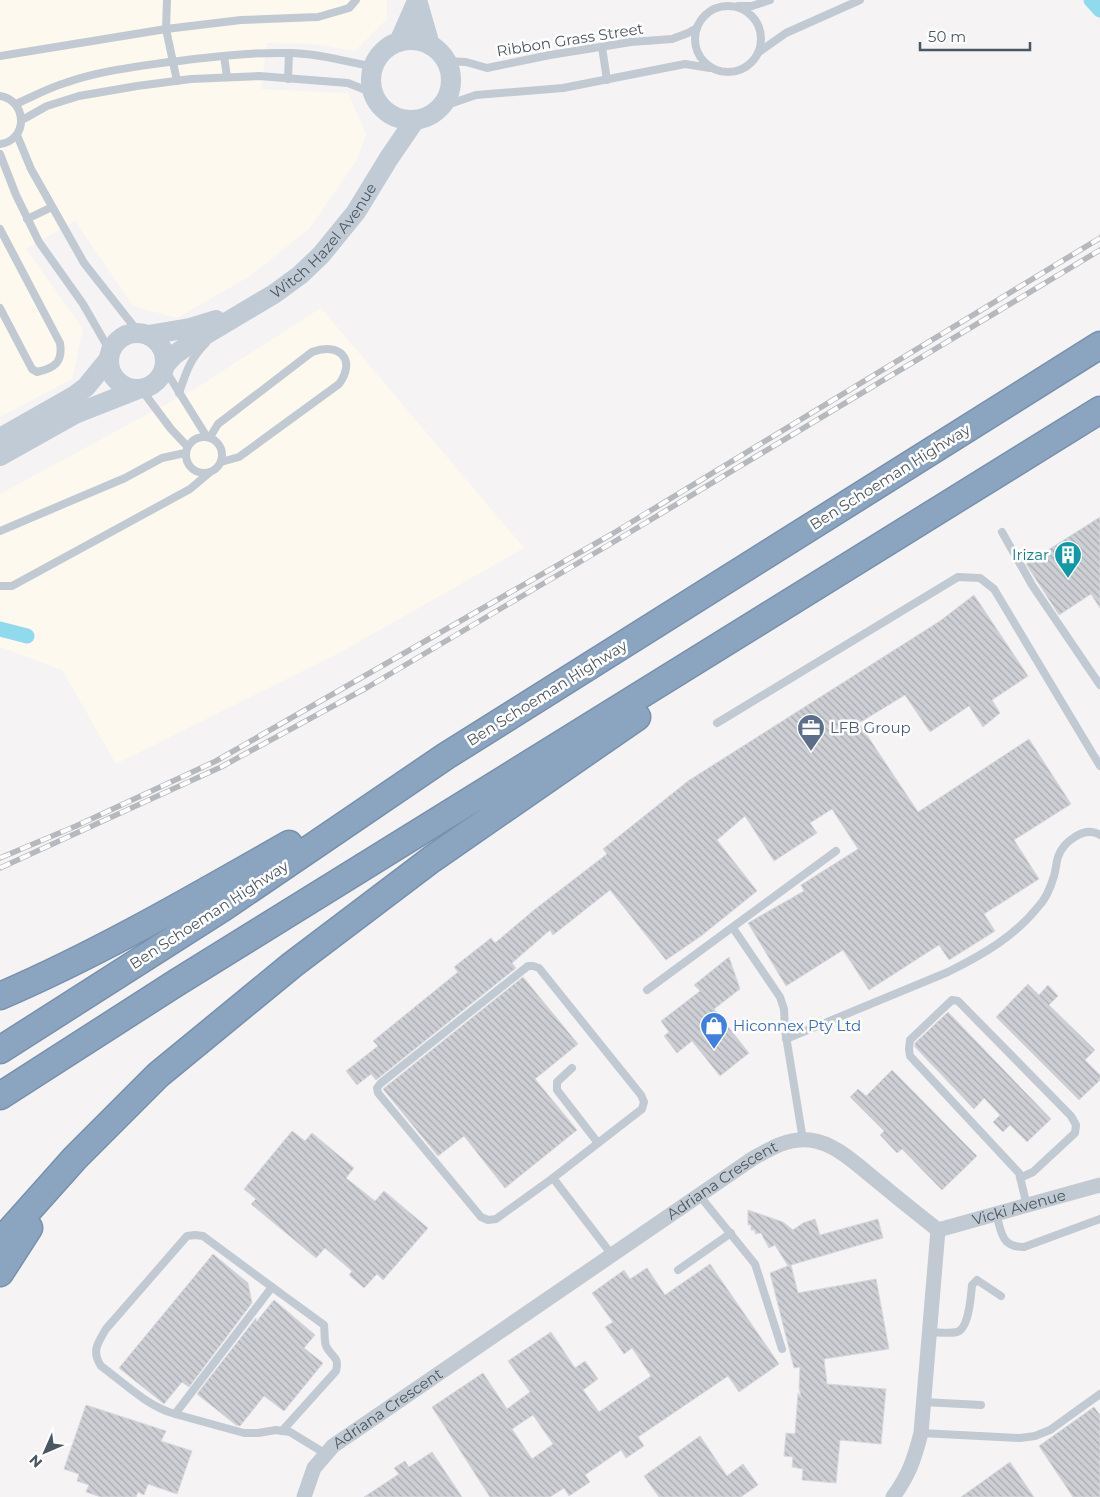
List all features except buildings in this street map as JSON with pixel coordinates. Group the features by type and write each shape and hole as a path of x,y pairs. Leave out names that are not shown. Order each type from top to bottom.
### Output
{"highway":[{"name":"Ben Schoeman Highway","path":"0,1050 224,907 446,756 1100,345"},
{"path":"0,1096 185,977 1100,410"},
{"path":"0,1242 74,1158 158,1075 292,965 432,859 685,683 1013,465"},
{"path":"0,996 29,984 146,926 322,824 446,756"},
{"path":"0,1031 111,964 224,907"},
{"path":"0,1273 74,1158"}],"street":[{"path":"399,42 417,1"},
{"path":"417,1 430,45"},
{"path":"415,41 430,45 446,61 450,72 448,96 441,107 429,116 415,120 397,118 377,101 373,93 371,80 373,67 379,56 388,47 399,42 415,41"},
{"path":"389,158 390,114"},
{"name":"Witch Hazel Avenue","path":"165,366 174,355 274,294 300,275 321,255 356,212 415,120"},
{"name":"Witch Hazel Avenue","path":"144,334 190,328 244,311"},
{"path":"0,438 74,396 86,387 109,356 114,343 121,337 130,334 144,334 156,340 161,348 165,366 161,376 149,387 75,414 0,456"},
{"path":"109,356 109,369 119,384 127,388 139,390"},
{"name":"Adriana Crescent","path":"304,1497 314,1468 333,1446 774,1146 792,1140 811,1140 829,1146 848,1158 938,1230"},
{"name":"Vicki Avenue","path":"938,1230 1100,1185"},
{"path":"893,1497 906,1480 921,1434 938,1230"}],"lane":[{"path":"166,0 166,29 176,81"},
{"path":"0,56 166,29 241,20 318,17 349,8 356,0"},
{"name":"Ribbon Grass Street","path":"446,61 466,62 487,68 550,55 631,42 672,39 697,28 702,18 712,10 722,7 752,6 770,0"},
{"path":"759,52 786,33 860,0"},
{"path":"441,107 476,95 563,88 685,64 710,68 721,72 744,69 753,62 759,52 762,41 760,29 754,18 734,6"},
{"path":"697,28 696,50 710,68"},
{"path":"602,47 607,80"},
{"path":"16,104 63,83 88,76 131,67 224,56 289,53 333,58 373,67"},
{"path":"288,78 289,53"},
{"path":"224,56 226,77"},
{"path":"22,120 47,106 79,96 137,86 226,77 259,76 348,83 373,93"},
{"path":"0,96 10,99 16,104 22,120 21,128 17,134 11,140 0,144"},
{"path":"17,134 31,169 84,263 144,334"},
{"path":"0,154 16,195 39,242 83,304 109,356"},
{"path":"28,219 52,207"},
{"path":"0,229 60,343 62,354 50,369 37,372 32,369 0,308"},
{"path":"179,393 188,366 196,353 224,324"},
{"path":"208,437 218,424 312,352 323,348 332,348 341,353 346,363 345,374 338,384 239,457 221,462"},
{"path":"165,366 179,393 208,437"},
{"path":"139,390 186,449 188,464 192,469 197,472 209,473"},
{"path":"0,531 125,478 162,458 186,449 196,438 208,437 215,440 222,450 221,462 216,469 190,489 12,586 0,586"},
{"path":"1002,532 1032,584 1100,685"},
{"path":"717,723 958,577 980,578 994,589 1100,766"},
{"path":"786,1039 948,972 996,945 1021,926 1040,905 1054,875 1058,856 1065,846 1073,838 1084,832 1096,832 1100,835"},
{"path":"647,990 836,851"},
{"path":"733,928 780,997 784,1009 786,1039 803,1140"},
{"path":"528,966 540,968 641,1095 644,1102 642,1109 553,1178 496,1219 488,1220 481,1217 378,1093 381,1083 528,966"},
{"path":"1020,1178 1033,1172 1076,1133 1076,1125 1071,1116 958,1000 952,1000 910,1040 910,1056 1019,1173 1020,1178 1027,1206"},
{"path":"572,1068 557,1082 557,1090 598,1144"},
{"path":"553,1178 612,1255"},
{"path":"699,1196 755,1264 782,1349"},
{"path":"996,1214 1004,1239 1009,1244 1018,1247 1024,1247 1100,1219"},
{"path":"678,1270 731,1233"},
{"path":"282,1431 336,1371 337,1359 326,1345 324,1326 203,1236 187,1236 106,1329 96,1347 96,1358 101,1366 153,1405 175,1414 244,1433 276,1430 282,1431 290,1432 326,1454"},
{"path":"929,1332 958,1332 962,1329 966,1323 972,1285 977,1280 1001,1296"},
{"path":"175,1414 272,1287"},
{"path":"921,1434 1020,1438 1035,1436 1050,1430 1100,1394"},
{"path":"923,1402 981,1406"}],"shaded area":[{"path":"0,0 387,0 387,19 355,51 313,44 267,43 261,89 348,93 366,134 357,160 309,229 250,276 177,318 133,306 75,221 26,249 83,329 72,379 0,417"},
{"path":"321,308 524,548 341,652 116,764 62,670 0,647 0,494 196,388"}],"waterway":[{"path":"1091,0 1100,10"},
{"path":"0,629 27,636"}],"railway":[{"path":"0,858 76,826 216,761 612,534 1100,238"},
{"path":"0,868 221,767 368,687 1100,250"}],"place":[{"name":"Irizar","path":"1068,579"},
{"name":"LFB Group","path":"811,752"},
{"name":"Hiconnex Pty Ltd","path":"714,1050"}]}
